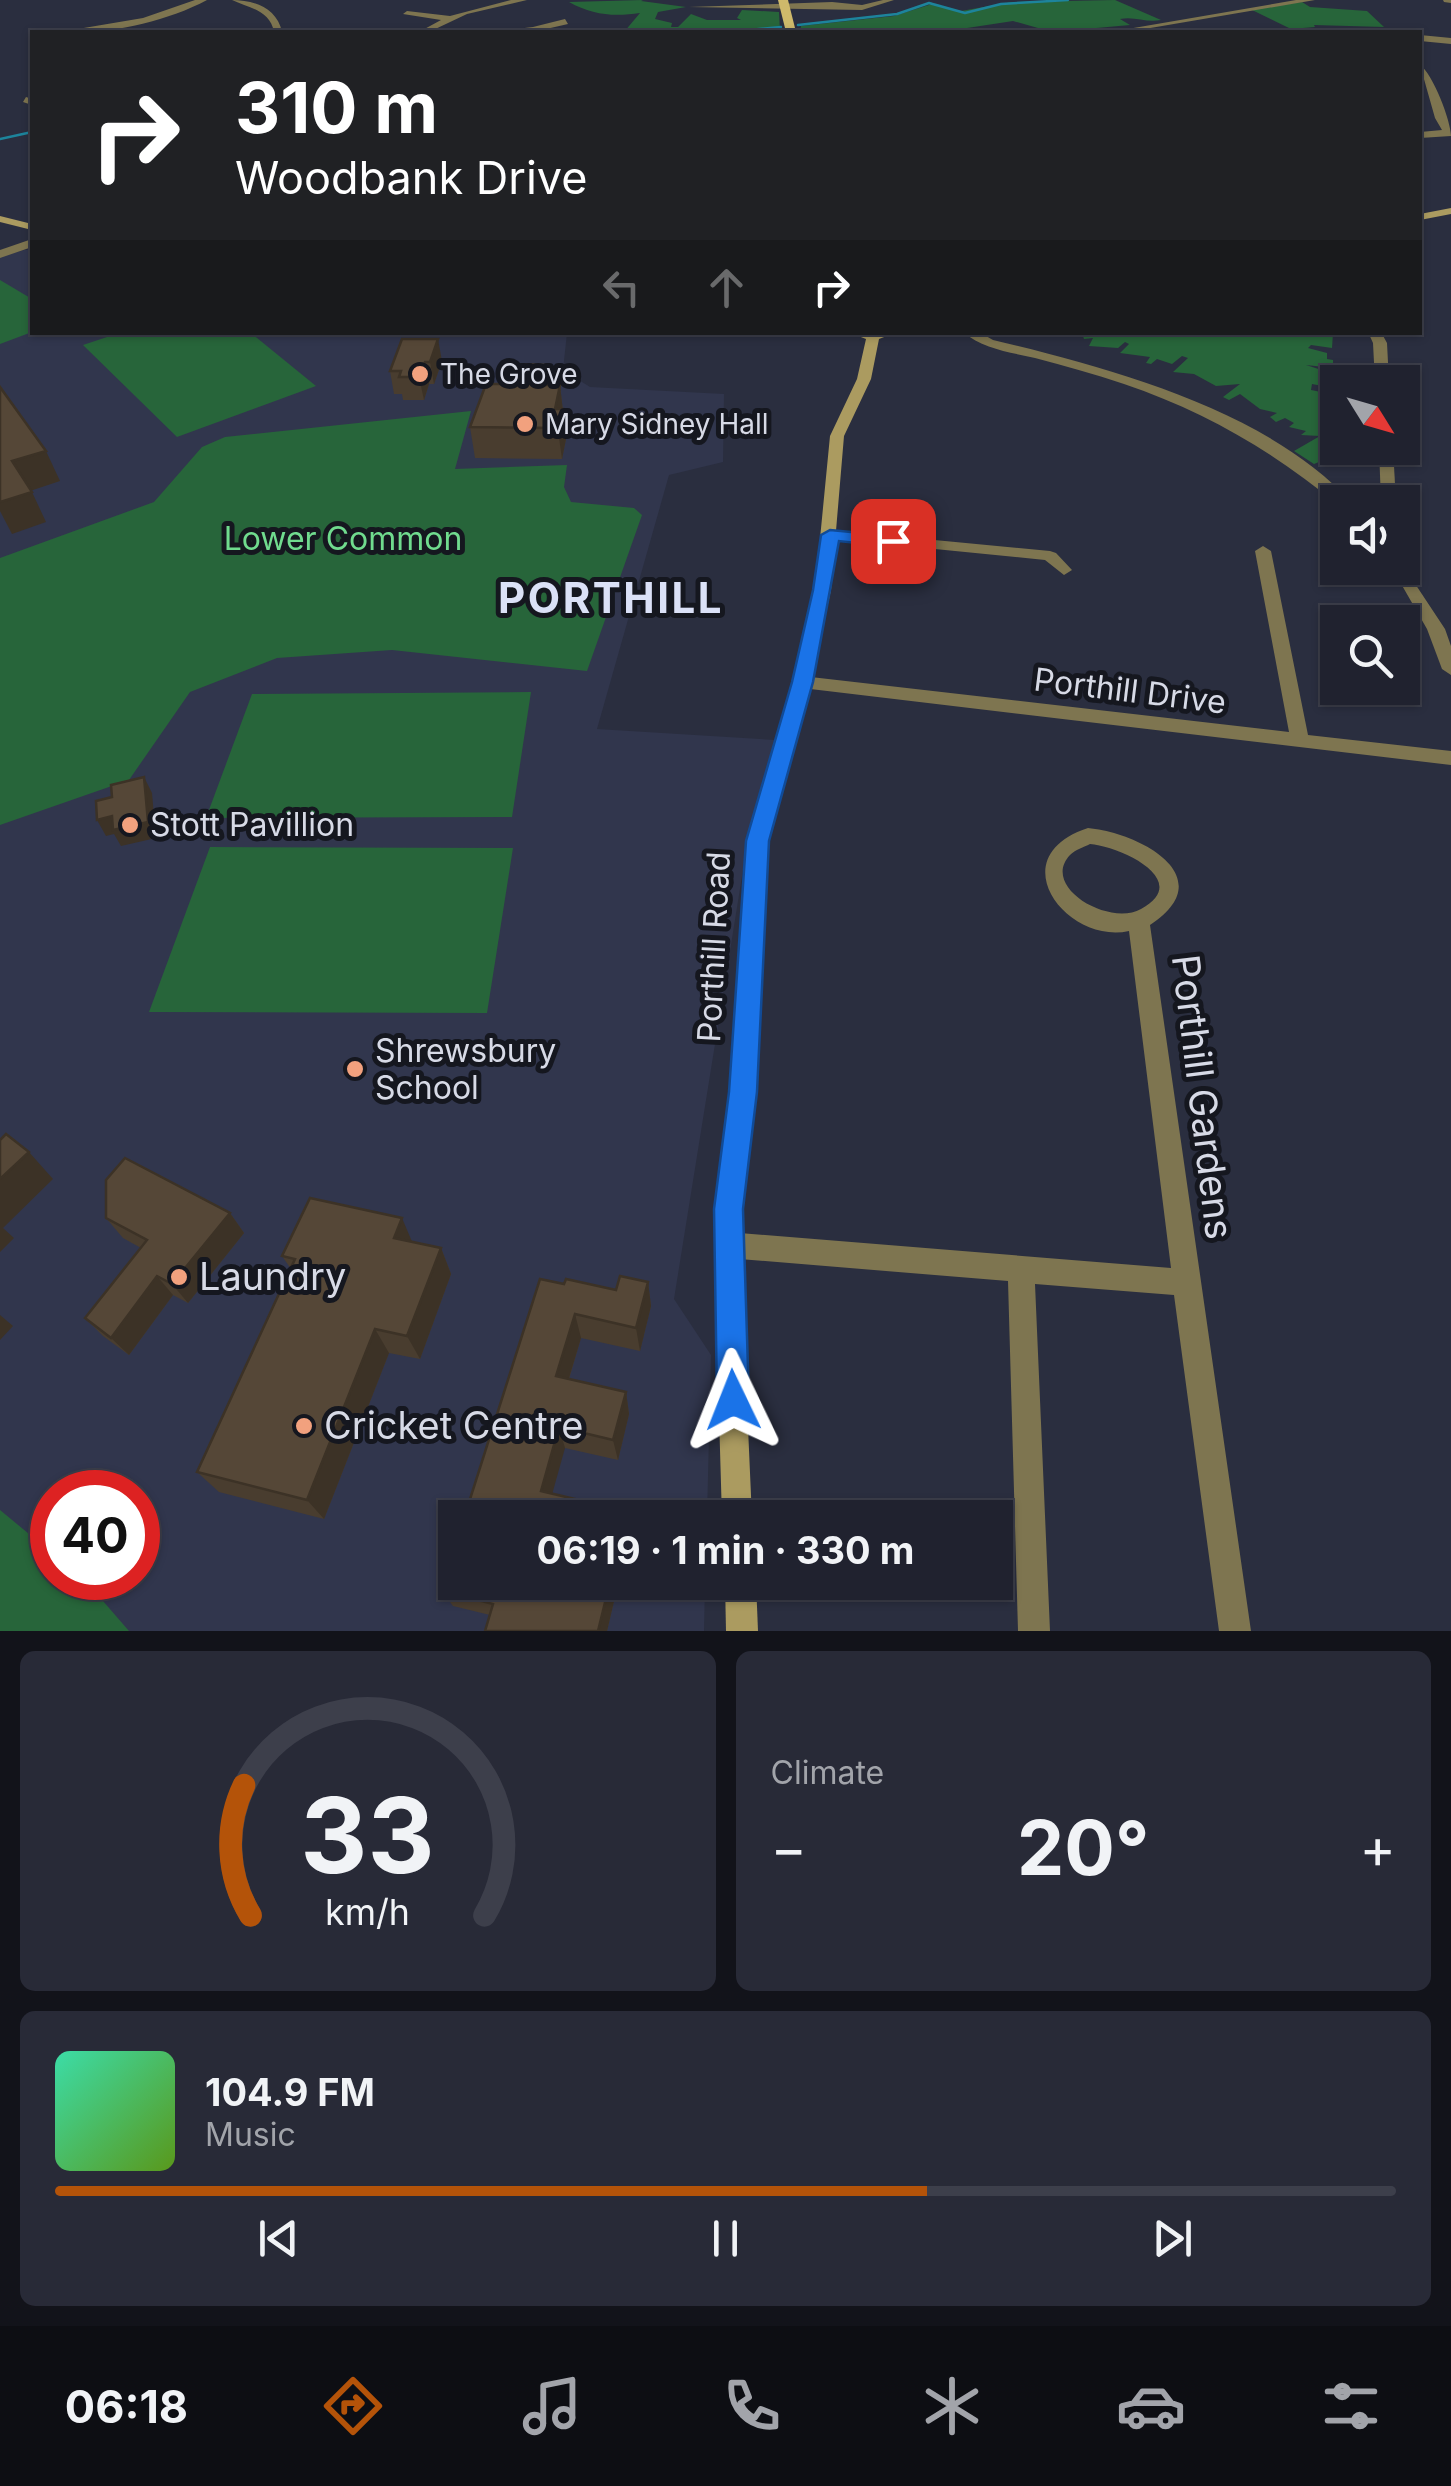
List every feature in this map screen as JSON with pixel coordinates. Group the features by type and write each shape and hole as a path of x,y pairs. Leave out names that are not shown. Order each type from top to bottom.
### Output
{"main road":[{"path":"783,3 790,30"}],"street":[{"path":"68,30 84,24 144,20 202,0"},
{"path":"236,0 268,13 276,20 278,30"},
{"path":"429,30 449,18 520,0"},
{"path":"693,7 783,3 872,8 890,0"},
{"path":"1131,30 1311,0"},
{"path":"408,14 420,12 449,18"},
{"path":"532,30 565,22"},
{"path":"1422,38 1451,41"},
{"path":"1450,133 1436,116 1428,85 1451,85"},
{"path":"1422,135 1450,133"},
{"path":"1422,217 1451,211"},
{"path":"0,219 30,226"},
{"path":"0,254 30,243"},
{"name":"Porthill Road","path":"737,1500 727,1245 743,1092 758,841 823,590 837,436 864,379 873,335"},
{"path":"975,335 1134,382 1206,411 1278,451 1321,485"},
{"path":"1376,335 1381,365"},
{"path":"830,535 1054,550 1064,570"},
{"path":"1264,550 1300,742"},
{"path":"1410,585 1430,617 1451,670"},
{"name":"Porthill Drive","path":"802,682 1451,758"},
{"name":"Porthill Gardens","path":"1088,836 1105,836 1124,840 1154,858 1166,875 1168,890 1160,909 1139,922 1099,920 1070,905 1052,874 1055,858 1064,846 1088,836"},
{"name":"Porthill Gardens","path":"1139,922 1235,1631"},
{"name":"Porthill Gardens","path":"727,1245 1186,1283"},
{"path":"1021,1267 1034,1631"},
{"path":"741,1600 742,1631"}],"shaded area":[{"name":"Shrewsbury School","path":"30,250 30,335 567,335 563,370 590,387 724,394 723,462 669,475 597,729 775,740 748,839 674,1299 711,1355 707,1500 438,1500 438,1600 705,1600 704,1631 0,1631 0,257"}],"green space":[{"path":"643,0 686,7 658,12 655,19 672,23 671,27 678,27 691,14 707,20 741,20 737,18 742,10 779,12 780,30 626,30 640,13 603,14 569,2"},
{"path":"1115,0 1161,20 1125,18 1120,19 1130,25 1074,30 1045,30 1013,21 954,30 800,30 801,26 894,16 932,4 961,11 1012,2"},
{"path":"1302,2 1310,7 1367,11 1384,27 1314,25 1291,29 1250,9"},
{"path":"0,280 30,298 30,333 0,344"},
{"path":"113,335 253,335 316,386 177,437 83,345"},
{"path":"1083,335 1333,335 1332,348 1308,348 1327,353 1327,359 1333,360 1333,365 1306,365 1320,370 1320,386 1312,384 1311,390 1320,392 1320,436 1301,435 1306,431 1289,427 1294,423 1285,418 1276,422 1270,417 1277,413 1260,409 1240,394 1229,400 1223,397 1240,384 1216,386 1194,374 1173,372 1188,358 1182,356 1172,364 1157,359 1146,363 1150,357 1120,353 1129,344 1125,342 1118,348 1089,346 1093,338 1084,339"},
{"name":"Lower Common","path":"471,411 455,469 567,465 564,487 571,502 634,508 642,515 587,671 392,650 277,658 190,692 129,780 0,825 0,558 154,502 202,447 225,437"},
{"path":"1320,436 1320,462 1314,464 1294,451"},
{"path":"531,692 512,817 206,818 252,694"},
{"path":"210,847 513,848 487,1013 149,1012"},
{"path":"0,1510 30,1535 30,1600 102,1600 129,1631 0,1631"}],"building":[{"path":"402,339 438,339 430,362 425,362 419,377 399,377 401,371 390,371"},
{"path":"508,364 547,365 542,385 560,385 555,409 563,409 558,428 470,427 486,384 502,384"},
{"path":"0,387 46,451 12,461 32,492 0,502"},
{"path":"144,777 148,822 113,830 112,816 97,820 96,801 112,797 111,785"},
{"path":"6,1134 29,1152 0,1179 0,1140"},
{"path":"125,1158 230,1213 172,1284 157,1276 111,1338 85,1318 147,1240 106,1218 106,1180"},
{"name":"Cricket Centre","path":"310,1198 402,1218 394,1238 441,1248 407,1336 375,1329 307,1500 197,1472 295,1259 282,1256"},
{"path":"620,1276 648,1282 636,1328 575,1314 556,1376 626,1392 613,1440 559,1427 541,1491 579,1500 470,1500 540,1279 564,1284 566,1279 616,1290"},
{"path":"478,1600 606,1600 598,1631 485,1631 493,1604"}],"waterway":[{"path":"798,25 897,14 929,3 965,13 1001,4 1068,0"},
{"path":"749,30 781,27"},
{"path":"0,139 30,132"}],"place":[{"name":"The Grove","path":"420,374"},
{"name":"Mary Sidney Hall","path":"525,424"},
{"name":"Stott Pavillion","path":"130,825"},
{"name":"Shrewsbury School","path":"355,1069"},
{"name":"Laundry","path":"179,1277"},
{"name":"Cricket Centre","path":"304,1426"}],"district":[{"name":"PORTHILL","path":"611,598"}],"route":[{"path":"733,1400 728,1209 743,1092 758,841 802,682 823,590 830,535 893,541"}]}
